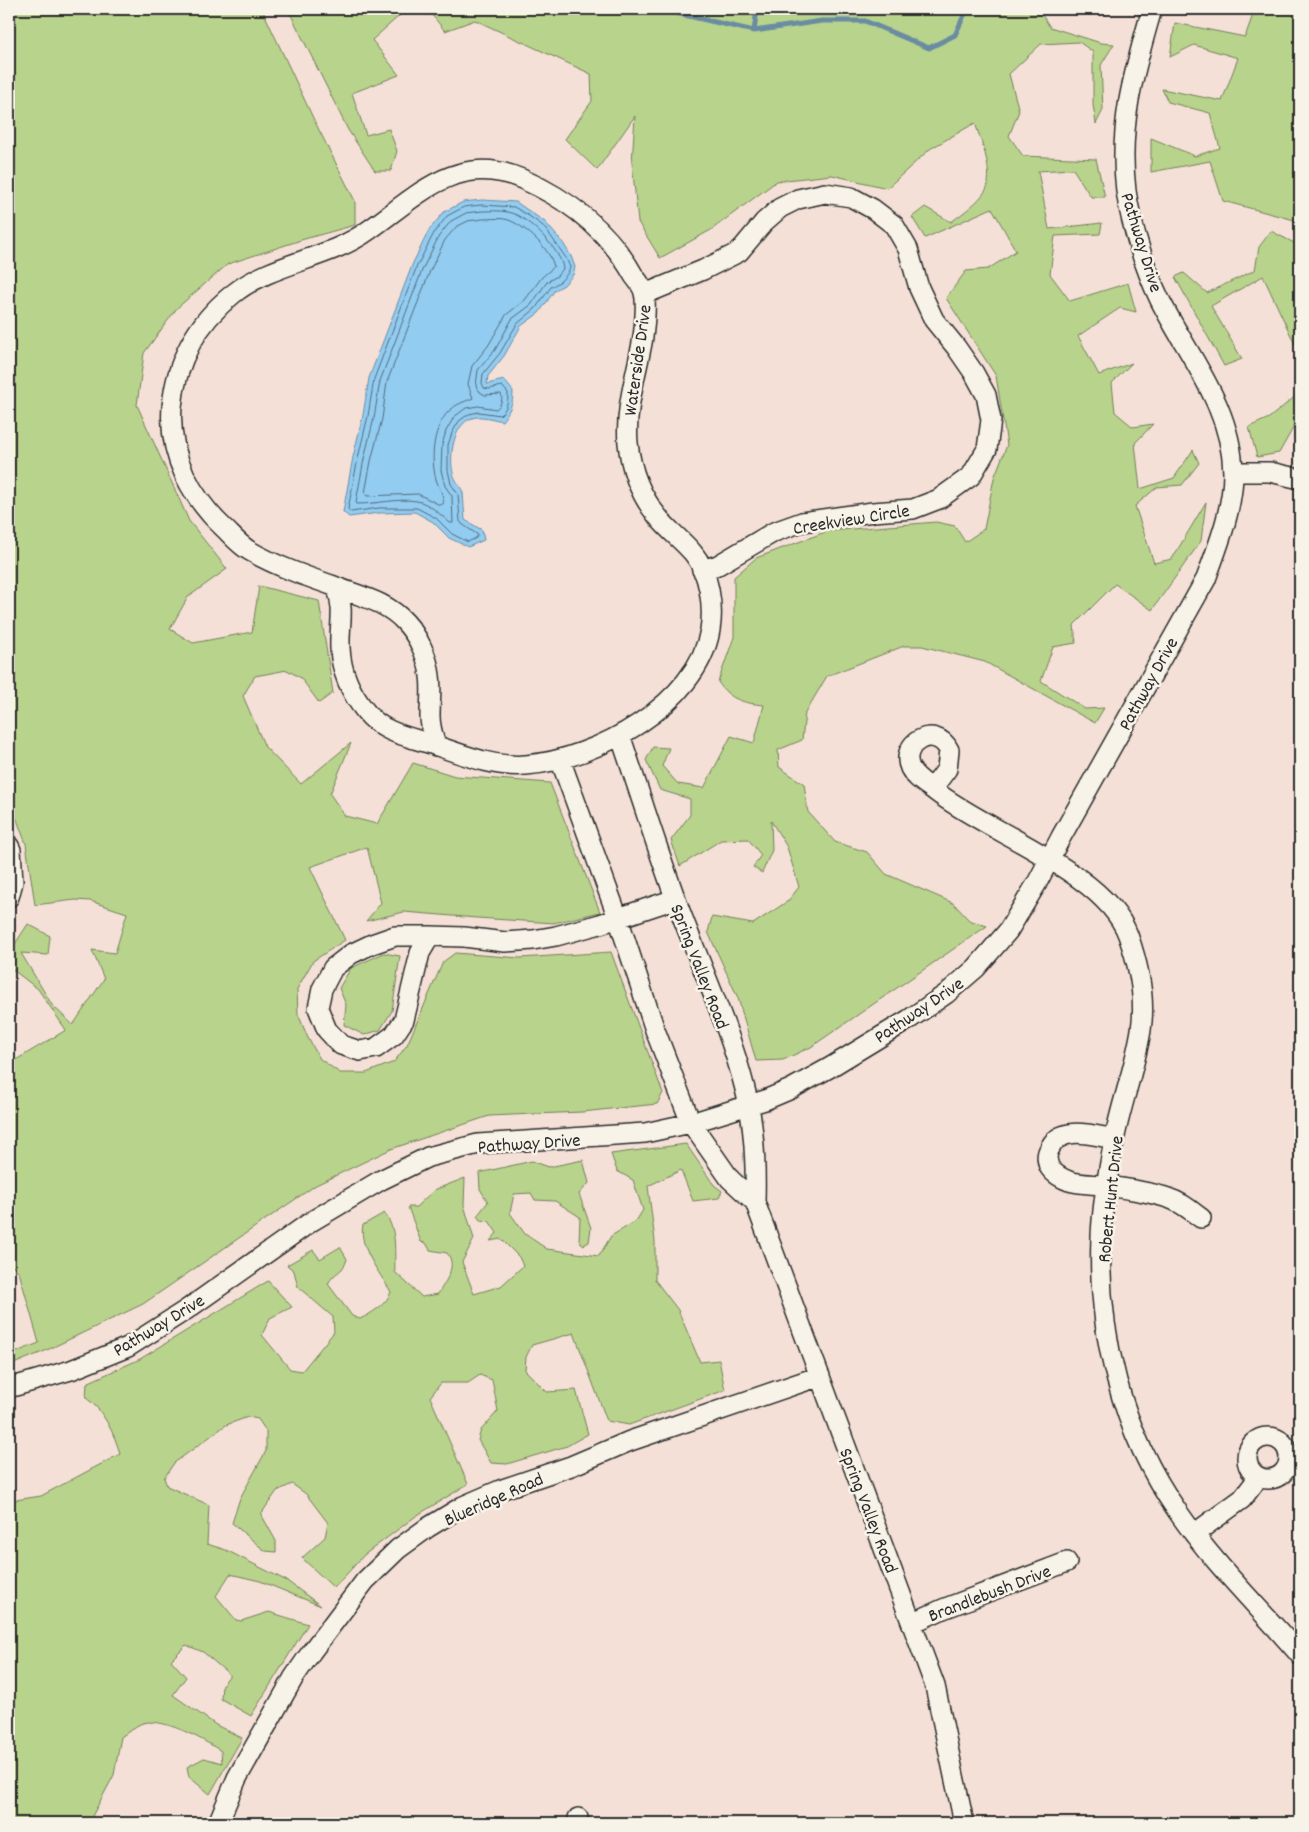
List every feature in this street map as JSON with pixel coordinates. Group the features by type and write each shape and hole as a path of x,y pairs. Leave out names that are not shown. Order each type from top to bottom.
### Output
{"street":[{"name":"Pathway Drive","path":"9,1388 72,1370 128,1346 186,1310 312,1221 381,1180 428,1157 478,1144 645,1133 691,1123 748,1105 791,1088 829,1068 908,1020 946,994 976,968 1008,931 1050,860 1061,837 1206,579 1222,535 1232,485 1233,472 1226,430 1218,404 1156,291 1132,219 1126,192 1124,161 1125,123 1133,75 1152,9"},
{"name":"Waterside Drive","path":"337,588 343,613 340,630 342,663 345,675 359,702 370,717 387,729 406,738 497,764 525,765 560,759 591,749 620,735 651,715 675,694 697,667 706,647 711,608 707,584 702,570 697,558 659,519 636,482 628,441 627,418 642,340 645,294 624,257 606,235 568,204 521,178 492,169 453,174 431,185 362,235 326,252 271,271 250,282 231,295 207,319 190,343 180,366 174,387 172,434 176,455 186,480 219,524 245,548 274,563 381,603 398,615 411,628 419,642 431,677 430,723 436,746"},
{"name":"Creekview Circle","path":"645,294 703,270 739,252 764,222 780,208 798,199 825,193 851,198 874,209 894,225 908,249 919,288 934,320 956,347 986,395 991,420 987,449 971,476 939,498 913,510 872,512 802,522 774,532 718,565 702,570"},
{"path":"1233,472 1270,472 1300,479"},
{"name":"Spring Valley Road","path":"620,735 675,899 734,1051 746,1090 753,1133 756,1170 755,1202 935,1686 964,1823"},
{"name":"Spring Valley Road","path":"560,759 618,918 655,1030 691,1123 730,1178 755,1202"},
{"name":"Robert Hunt Drive","path":"932,789 1004,834 1038,851 1079,879 1104,899 1127,931 1142,991 1141,1030 1114,1139 1106,1186 1101,1235 1101,1284 1106,1332 1115,1371 1127,1413 1139,1442 1163,1489 1211,1556 1300,1655"},
{"path":"9,846 11,850 13,882 9,897"},
{"path":"430,936 420,953 404,1020 394,1035 376,1048 360,1051 341,1045 326,1030 318,1008 322,989 333,968 351,954 372,944 395,936 430,936 464,937 505,942 533,940 556,936 675,899"},
{"path":"1114,1139 1068,1133 1056,1139 1047,1152 1050,1168 1054,1173 1070,1181 1166,1197 1189,1209 1200,1218"},
{"name":"Blueridge Road","path":"218,1823 237,1778 298,1671 318,1641 360,1588 398,1549 464,1506 500,1490 571,1466 630,1441 820,1376"},
{"path":"1194,1534 1242,1499 1259,1477"},
{"name":"Brandlebush Drive","path":"912,1623 942,1609 1067,1562"}],"green space":[{"path":"9,9 262,9 314,120 355,201 355,225 301,240 228,264 177,308 144,353 137,405 189,521 227,569 188,597 170,629 193,643 252,632 259,586 319,601 333,693 319,703 301,678 287,670 255,676 243,696 265,747 301,784 351,743 330,794 345,816 377,824 413,763 455,776 550,783 600,912 554,923 404,912 366,921 381,903 367,847 310,867 345,940 313,961 297,989 298,1014 308,1038 320,1059 340,1073 366,1073 394,1062 407,1045 443,962 455,953 520,958 611,952 663,1093 657,1104 582,1112 489,1116 391,1149 316,1185 143,1304 45,1351 9,1366 9,1355 39,1343 19,1272 9,1262 9,1064 66,1030 38,989 9,967 9,953 28,924 50,936 48,955 21,953 52,1005 73,1025 104,979 92,950 115,953 127,913 90,901 75,900 35,905 26,844 9,798"},
{"path":"288,9 407,9 372,40 399,75 352,93 366,135 389,129 397,151 391,171 375,171 348,130"},
{"path":"411,9 1038,9 1050,27 1101,43 1114,44 1101,65 1103,110 1096,124 1093,105 1093,52 1079,42 1041,44 1009,74 1019,111 1009,136 1023,156 1096,159 1105,197 1091,197 1073,169 1038,171 1049,229 1102,223 1100,234 1055,236 1050,274 1070,301 1128,283 1136,312 1120,308 1078,336 1099,375 1132,363 1112,383 1115,412 1133,427 1153,424 1135,443 1140,489 1174,478 1193,450 1199,463 1182,485 1157,487 1135,506 1154,563 1172,559 1206,502 1201,541 1152,610 1115,584 1074,625 1076,643 1053,647 1041,681 1085,709 1104,708 1095,723 985,662 922,646 904,646 827,676 805,713 802,740 778,750 779,767 804,784 808,812 835,842 867,852 886,874 953,903 969,920 987,926 811,1047 783,1060 756,1061 738,998 708,932 712,917 753,924 788,901 799,887 787,847 771,821 772,850 762,873 753,867 761,855 748,839 721,840 680,866 671,840 690,815 690,799 660,790 646,760 653,747 669,748 662,766 678,784 704,788 731,736 754,743 764,705 732,697 718,682 734,637 734,577 756,558 828,531 936,522 955,526 965,542 984,529 994,478 1007,445 996,376 946,298 966,271 988,269 1016,251 992,208 925,238 912,217 925,207 951,222 973,205 983,194 988,184 989,176 985,153 975,123 930,149 887,188 832,175 777,181 711,230 660,258 638,222 632,163 635,116 597,170 565,139 592,101 591,74 475,20 445,31 432,15"},
{"path":"1255,9 1300,9 1300,235 1298,221 1223,201 1210,161 1151,172 1151,138 1195,156 1220,148 1210,113 1168,102 1162,89 1222,101 1238,58 1194,45 1170,57 1175,23 1245,37"},
{"path":"1271,231 1300,246 1300,355 1263,276 1211,306 1242,359 1224,366 1175,277 1184,273 1207,293 1255,270 1259,247"},
{"path":"1300,379 1300,416 1279,453 1257,457 1249,427 1269,418 1297,395"},
{"path":"384,953 400,956 392,1011 380,1030 364,1035 344,1025 346,1005 339,988 351,968"},
{"path":"686,1144 714,1185 722,1191 719,1198 693,1201 681,1170 648,1186 655,1241 655,1280 678,1310 700,1362 719,1360 725,1390 629,1425 607,1421 574,1333 532,1345 526,1357 525,1370 547,1392 576,1390 588,1434 567,1446 507,1464 491,1463 478,1440 481,1430 498,1411 492,1380 480,1375 468,1383 441,1383 430,1397 468,1484 416,1516 364,1555 334,1588 302,1558 325,1537 328,1523 306,1494 292,1484 277,1491 261,1514 276,1541 276,1552 265,1551 232,1523 240,1498 266,1451 266,1431 258,1419 248,1417 226,1425 174,1463 164,1478 167,1486 209,1505 207,1544 226,1550 287,1581 321,1606 260,1581 230,1574 216,1596 236,1620 241,1621 269,1612 308,1624 251,1716 221,1699 222,1685 230,1675 203,1652 186,1645 171,1660 186,1677 173,1695 216,1725 242,1738 210,1794 189,1777 187,1767 204,1758 222,1763 221,1751 182,1730 149,1722 140,1724 121,1737 114,1775 90,1823 9,1823 9,1501 41,1496 120,1454 108,1423 98,1409 86,1398 87,1383 140,1359 268,1281 292,1307 270,1318 262,1335 290,1369 302,1371 334,1332 333,1317 298,1287 294,1271 287,1265 313,1250 320,1259 340,1247 347,1259 341,1270 328,1284 352,1316 360,1319 365,1317 382,1305 391,1292 371,1260 362,1233 363,1225 384,1213 393,1234 395,1272 422,1297 438,1294 451,1269 450,1258 447,1253 430,1250 426,1243 421,1242 408,1207 416,1207 434,1190 465,1178 464,1205 474,1239 462,1262 474,1294 501,1286 523,1266 519,1257 501,1239 490,1241 497,1233 489,1221 480,1220 477,1216 488,1202 480,1189 479,1173 532,1161 549,1167 583,1160 589,1183 579,1194 591,1228 589,1242 584,1245 579,1241 580,1217 555,1201 535,1200 531,1193 514,1194 510,1213 525,1234 547,1249 599,1256 611,1236 636,1221 643,1210 633,1180 617,1171 611,1154"}],"water":[{"path":"482,200 516,202 545,222 563,243 575,267 573,275 564,285 555,290 539,313 521,326 504,356 488,376 487,384 504,380 513,391 512,404 505,417 502,421 483,417 472,418 460,427 457,434 452,450 452,466 454,476 463,493 465,520 482,530 484,540 468,547 449,538 433,522 415,512 379,513 349,517 343,512 369,378 413,263 429,230 444,212 463,202"}],"waterway":[{"path":"658,9 754,31 822,21 865,21 929,48 955,35 967,9"},
{"path":"754,31 757,9"}]}
